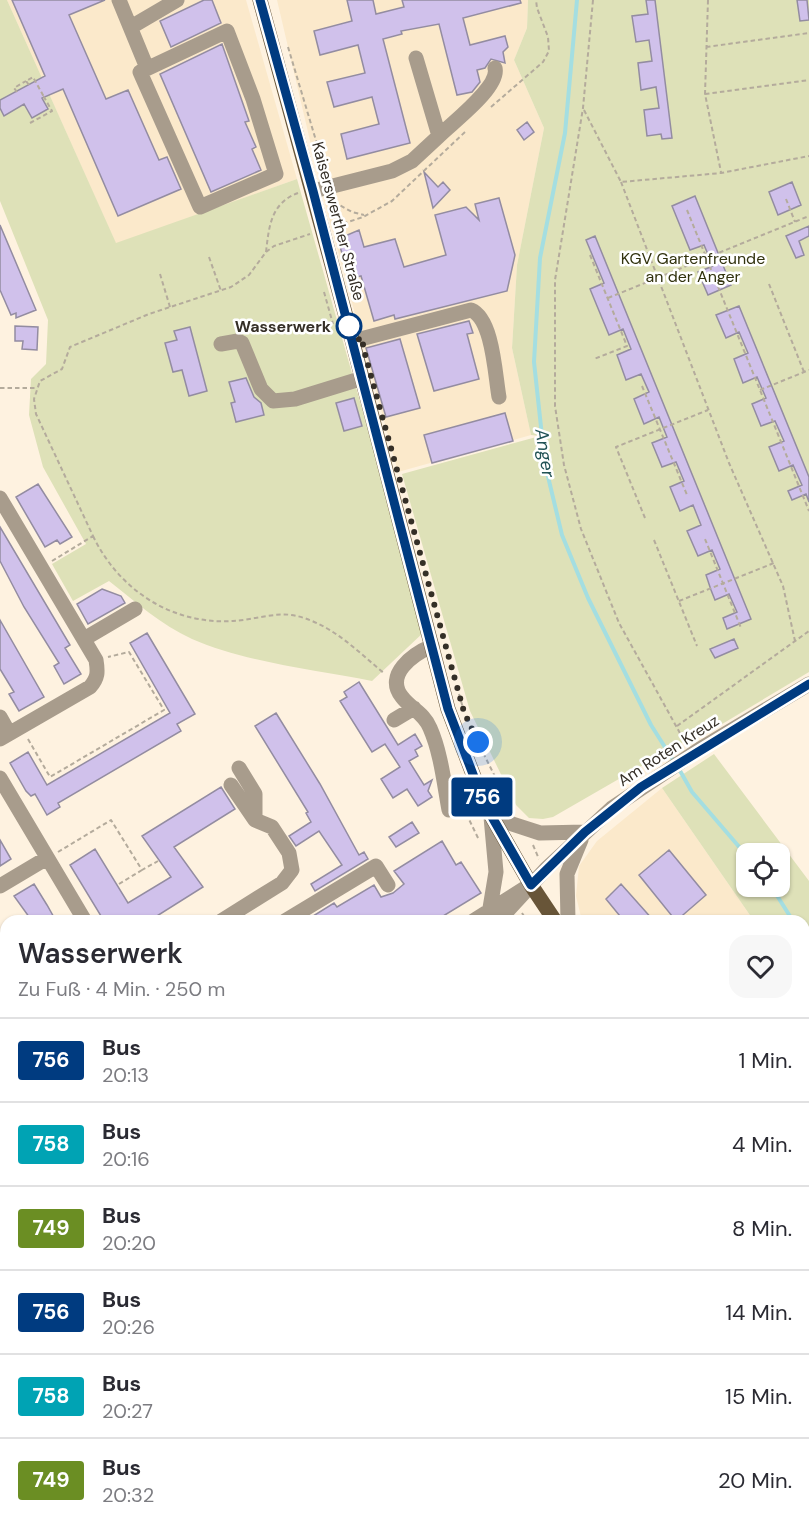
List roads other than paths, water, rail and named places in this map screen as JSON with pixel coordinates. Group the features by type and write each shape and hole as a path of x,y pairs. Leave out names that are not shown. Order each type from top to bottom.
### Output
{"main road":[{"name":"Kaiserswerther Straße","path":"260,0 306,192 323,230 432,646 463,751 491,817 551,915"}],"street":[{"path":"119,0 147,68"},
{"path":"134,34 177,0"},
{"path":"227,32 253,99 276,174 200,207 140,72 147,68 227,32"},
{"path":"416,58 439,136"},
{"path":"306,192 392,171 412,161 485,93 494,82 495,68"},
{"path":"353,341 471,310 483,320 488,334 499,397"},
{"path":"221,344 238,341 242,343 261,389 273,401 295,399 363,378"},
{"path":"0,498 96,660 97,680 90,687 10,733 0,717"},
{"path":"84,639 135,609"},
{"path":"432,646 408,661 397,675 396,683 400,696 414,708 430,728 449,810"},
{"name":"Am Roten Kreuz","path":"494,914 531,885 612,808 691,754 809,684"},
{"path":"394,720 414,708"},
{"path":"239,768 255,794 255,820"},
{"path":"0,778 81,915"},
{"path":"231,785 255,820 272,827 289,853 292,870 282,883 231,915"},
{"path":"494,914 496,872 491,817 535,832 585,832 567,874 568,915"},
{"path":"0,886 47,858"},
{"path":"295,915 376,866 388,885"}],"waterway":[{"name":"Anger","path":"577,0 565,133 540,258 534,362 545,464 562,535 588,598 651,725 675,763"},
{"name":"Anger","path":"679,769 692,792 736,843"},
{"name":"Anger","path":"778,897 789,915"}],"place":[{"name":"Wasserwerk","path":"349,326"}],"park label":[{"name":"KGV Gartenfreunde an der Anger","path":"693,267"}]}
